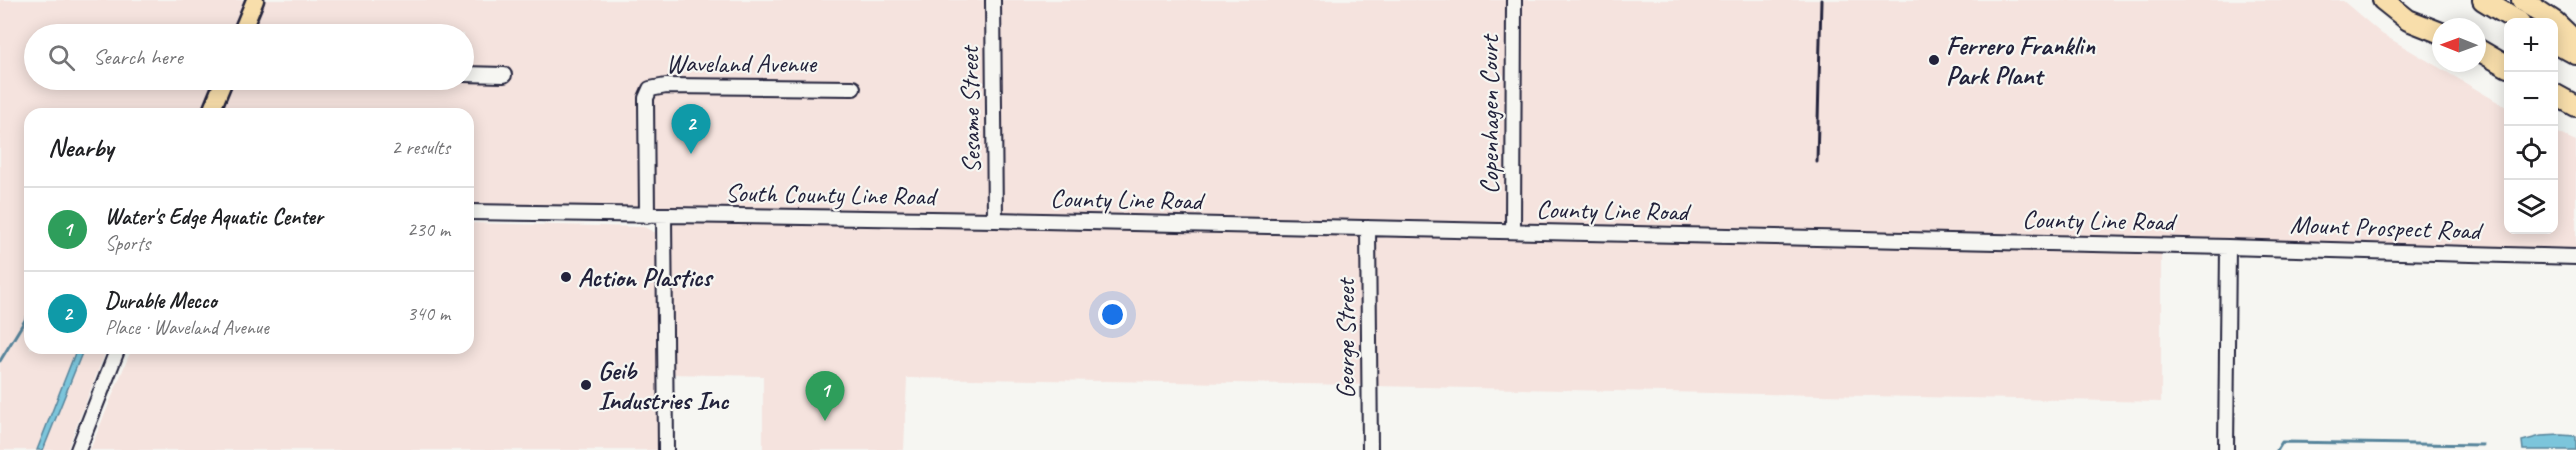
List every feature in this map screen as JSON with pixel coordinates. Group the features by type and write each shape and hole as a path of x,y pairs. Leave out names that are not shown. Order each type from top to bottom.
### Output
{"highway":[{"path":"2383,0 2408,20 2432,29"},
{"path":"2404,0 2432,19"},
{"path":"2483,0 2512,18"},
{"path":"2522,0 2555,22 2576,42"},
{"path":"2558,45 2576,54"},
{"path":"2486,55 2504,66"},
{"path":"2558,97 2576,106"}],"main road":[{"path":"245,24 255,0"},
{"path":"212,108 220,90"}],"street":[{"name":"Sesame Street","path":"993,0 995,220"},
{"name":"Copenhagen Court","path":"1513,231 1514,0"},
{"path":"474,74 504,75"},
{"name":"Waveland Avenue","path":"647,216 646,98 650,89 666,86 853,88"},
{"path":"474,212 664,216 666,450"},
{"name":"South County Line Road","path":"664,216 995,220"},
{"name":"County Line Road","path":"995,220 2228,247"},
{"name":"George Street","path":"1368,228 1370,450"},
{"path":"2226,450 2228,247"},
{"name":"Mount Prospect Road","path":"2228,247 2576,257"},
{"path":"78,450 116,354"}],"shaded area":[{"path":"0,0 246,0 236,24 24,24 24,90 210,90 203,108 24,108 24,354 105,354 67,450 0,450"},
{"path":"264,0 2342,0 2382,34 2432,63 2432,72 2447,72 2504,106 2504,234 2558,234 2558,133 2576,141 2576,253 474,206 474,108 219,108 227,90 474,90 474,24 254,24"},
{"path":"666,220 1365,234 1365,385 907,378 904,450 763,450 763,376 669,374"},
{"path":"474,223 644,227 656,233 658,450 90,450 130,354 474,354"},
{"path":"1372,234 2161,248 2161,402 1373,386"}],"water":[{"path":"75,354 82,354 43,450 37,450"},
{"path":"2541,436 2576,436 2576,450 2523,450 2522,441"}],"waterway":[{"path":"0,361 24,322"},
{"path":"2277,450 2282,442 2483,445"}],"railway":[{"path":"1817,162 1821,0"}],"place":[{"name":"Ferrero Franklin Park Plant","path":"1934,60"},
{"name":"Durable Mecco","path":"691,154"},
{"name":"Action Plastics","path":"566,277"},
{"name":"Geib Industries Inc","path":"586,385"},
{"name":"Water's Edge Aquatic Center","path":"825,421"}]}
